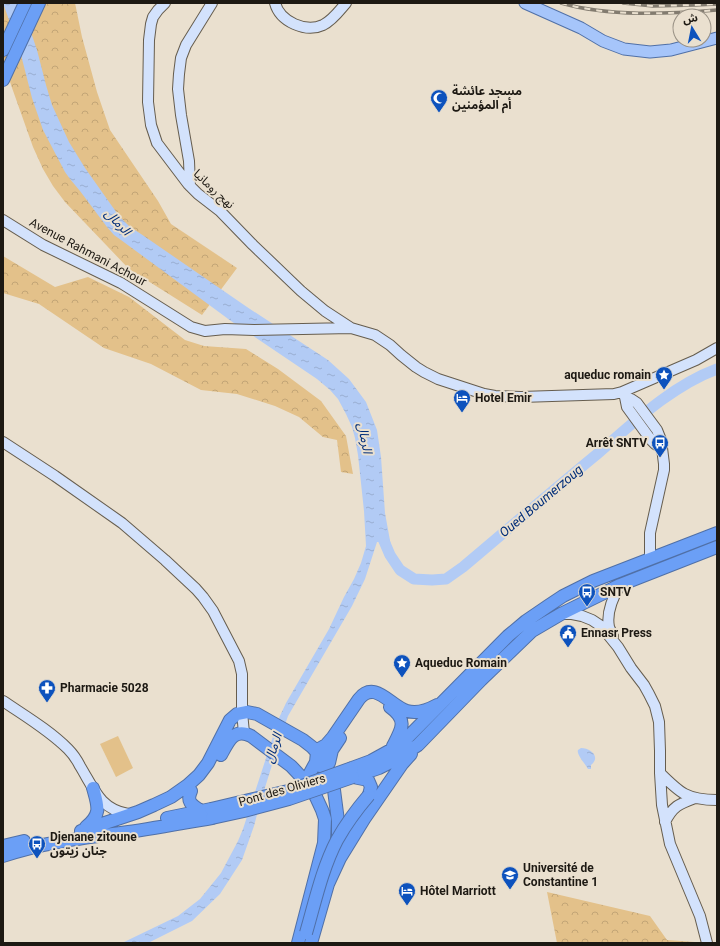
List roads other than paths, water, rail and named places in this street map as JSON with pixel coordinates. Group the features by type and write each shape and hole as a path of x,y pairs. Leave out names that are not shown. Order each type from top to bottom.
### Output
{"highway":[{"path":"3,50 25,3"},
{"path":"3,80 39,3"},
{"path":"353,772 391,750 407,738 508,636 526,621 563,596 593,581 717,533"},
{"path":"307,940 318,919 328,884 340,858 368,813 402,764 418,745 526,636 560,614 620,584 717,547"},
{"path":"307,783 317,759 317,752 320,748 330,742 359,699 366,693 375,692 380,694 401,709 412,712 428,710 443,702"},
{"path":"291,766 302,768 329,764 332,750 362,705 369,699 378,699 382,701 398,713 402,719 401,731 391,750"},
{"path":"81,831 128,814 138,812 163,801 176,793 193,780 208,762 230,720 237,714 248,712 258,714 303,740 317,752 326,765 334,790 338,821 340,858"},
{"path":"128,814 157,809 170,804 191,791 215,765 226,745 233,736 238,734 248,734 291,766 307,783 316,797 325,820 324,843 298,943"},
{"path":"353,772 379,768 418,745"},
{"path":"307,940 322,876 337,840 351,818 369,795 371,787 368,780 353,772"},
{"name":"Pont des Oliviers","path":"208,813 353,772"},
{"path":"81,831 94,820 98,811 98,805 93,788"},
{"path":"316,797 319,798 329,796 334,790"},
{"path":"191,791 189,795 191,804 208,813"},
{"path":"3,846 46,836 208,813"},
{"path":"3,856 54,842 165,826 208,813"}],"main road":[{"path":"525,3 542,12 581,28 603,41 624,49 650,52 671,50 717,38"}],"street":[{"name":"نهج رومانيا","path":"165,3 156,13 151,24 149,46 148,102 152,131 157,143 190,186 220,211 253,245 301,290 325,311 351,328"},
{"path":"190,186 189,161 178,89 179,74 181,58 186,45 212,3"},
{"path":"275,3 282,15 289,21 303,27 312,28 333,18 346,3"},
{"name":"Avenue Rahmani Achour","path":"3,220 43,245 121,283 191,327 205,331 225,329 254,330 351,328"},
{"path":"351,328 378,336 416,367 438,379 494,396 521,397 623,395 696,360 717,348"},
{"path":"623,395 626,404 633,406 657,430 661,440 664,470 650,533 650,558"},
{"path":"633,406 648,436 655,444 662,448"},
{"path":"3,442 122,523 196,589 213,611 239,661 242,674 242,712 248,734"},
{"path":"618,647 609,627 609,612 613,597 620,584"},
{"path":"560,614 582,616 601,626 618,647 647,690 655,706 659,722 660,773 662,805 665,822 670,844 700,916 707,943"},
{"path":"3,701 41,727 68,749 99,799 118,812 128,814"},
{"path":"660,773 673,786 684,794 695,798 717,800"},
{"path":"665,822 669,814 678,805 695,798"}],"water":[{"name":"الرمال","path":"3,3 21,3 37,50 52,105 69,142 85,168 119,216 130,227 328,360 349,379 366,402 377,430 381,457 385,513 391,546 383,548 381,542 377,542 365,579 352,606 288,716 242,860 220,894 192,921 148,943 122,943 178,916 200,899 221,873 243,829 279,718 286,703 329,629 361,563 366,546 358,455 352,427 338,399 330,390 317,379 231,321 114,235 107,227 65,172 43,130 32,98 20,51"},
{"path":"581,748 591,751 595,756 591,769 588,769 578,754 578,750"}],"waterway":[{"name":"Oued Boumerzoug","path":"381,534 390,555 400,570 414,579 446,579 463,567 653,407 684,385 717,369"}],"railway":[{"path":"561,3 599,11 639,13 678,13 717,10"},
{"path":"623,3 653,6 717,4"}],"place":[{"name":"مسجد عائشة أم المؤمنين","path":"439,113"},
{"name":"aqueduc romain","path":"664,390"},
{"name":"Hotel Emir","path":"462,413"},
{"name":"Arrêt SNTV","path":"660,458"},
{"name":"SNTV","path":"587,607"},
{"name":"Ennasr Press","path":"568,648"},
{"name":"Aqueduc Romain","path":"402,678"},
{"name":"Pharmacie 5028","path":"47,703"},
{"name":"Djenane zitoune جنان زيتون","path":"37,859"},
{"name":"Université de Constantine 1","path":"510,890"},
{"name":"Hôtel Marriott","path":"407,906"}]}
